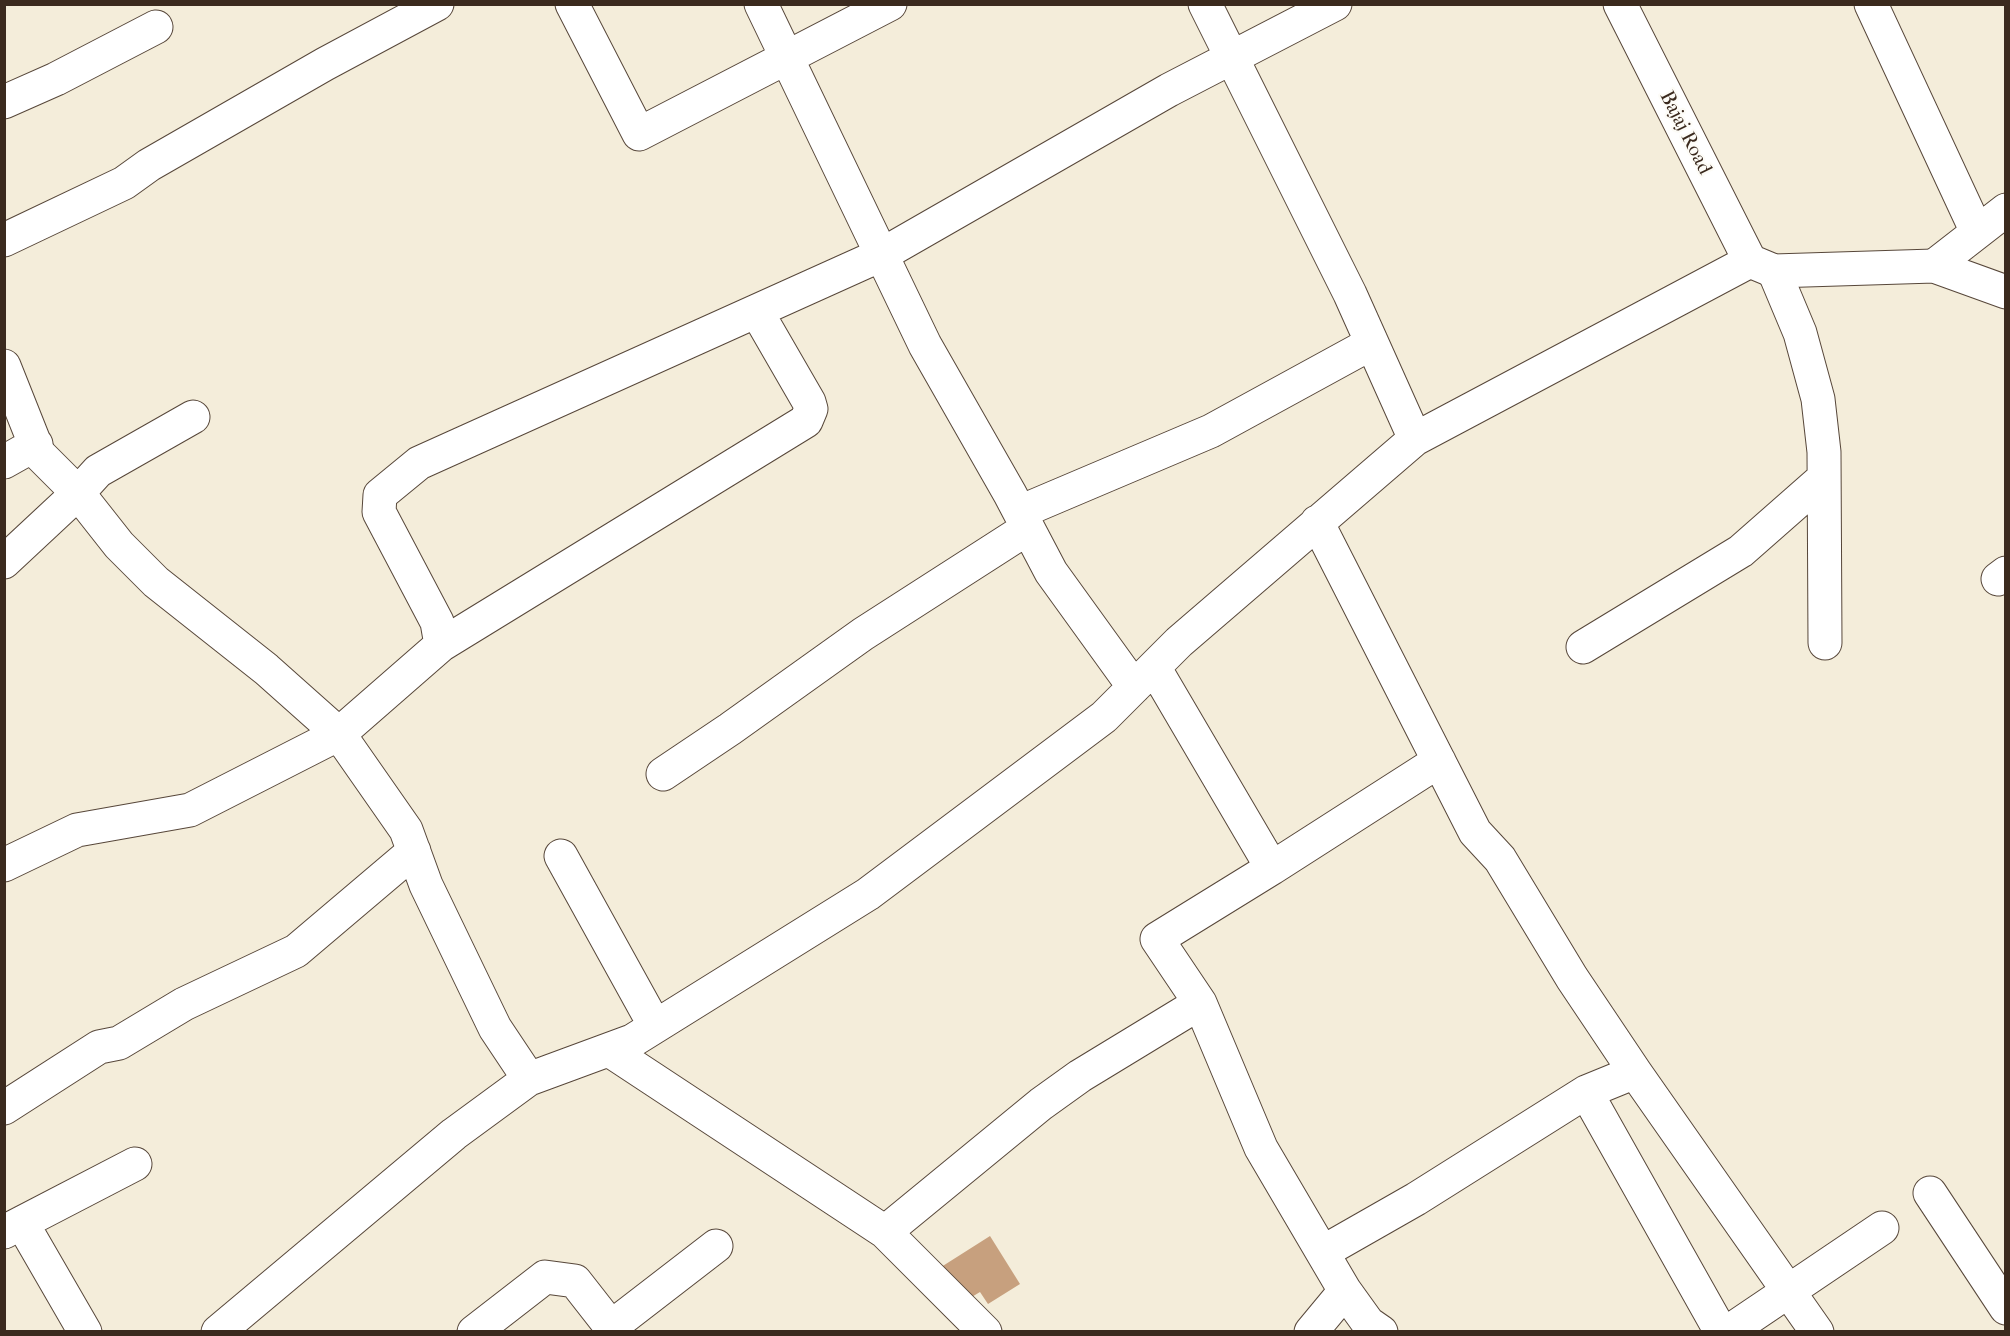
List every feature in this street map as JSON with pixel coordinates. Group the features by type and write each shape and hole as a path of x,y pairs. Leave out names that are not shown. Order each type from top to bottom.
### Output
{"street":[{"path":"4,240 124,183 149,165 314,69 437,4"},
{"path":"572,4 639,134 890,4"},
{"path":"761,4 926,345 1052,572 1144,677 1272,868"},
{"path":"1205,4 1350,294 1415,439"},
{"path":"441,645 437,622 379,512 380,495 419,463 883,254 1169,90 1335,4"},
{"name":"Bajaj Road","path":"1620,4 1800,333 1818,399 1824,452 1825,643"},
{"path":"1871,4 1977,232"},
{"path":"4,102 56,79 156,27"},
{"path":"1934,266 2006,210"},
{"path":"218,1332 454,1134 529,1079 632,1041 868,894 1104,717 1205,618 1415,439 1762,266 1934,266 2006,292"},
{"path":"4,866 77,830 190,810 339,734 441,645 806,421 811,409 809,402 757,312"},
{"path":"663,774 1024,520 1211,431 1372,343"},
{"path":"4,366 39,454 78,493 119,545 156,582 266,669 339,734 406,830 426,885 495,1028 529,1079"},
{"path":"4,562 78,493 98,471 193,417"},
{"path":"4,462 36,444"},
{"path":"1583,647 1742,551 1824,478"},
{"path":"1317,522 1475,832 1500,860 1572,978 1635,1072 1817,1332"},
{"path":"1381,1332 1368,1323 1345,1291 1261,1148 1200,1004 1157,939 1439,761"},
{"path":"4,1108 99,1047 119,1043 184,1004 296,951 414,851"},
{"path":"561,856 655,1026"},
{"path":"885,1232 1041,1104 1080,1076 1200,1004"},
{"path":"609,1050 885,1232 985,1332"},
{"path":"1323,1252 1416,1199 1586,1092 1635,1072"},
{"path":"1586,1092 1721,1332"},
{"path":"85,1332 14,1228 135,1164"},
{"path":"1930,1193 2006,1308"},
{"path":"1728,1332 1882,1228"},
{"path":"474,1332 545,1277 575,1281 613,1329 716,1246"},
{"path":"1311,1332 1345,1291"}],"building":[{"path":"990,1236 1020,1284 988,1304 980,1292 960,1304 938,1269"}]}
